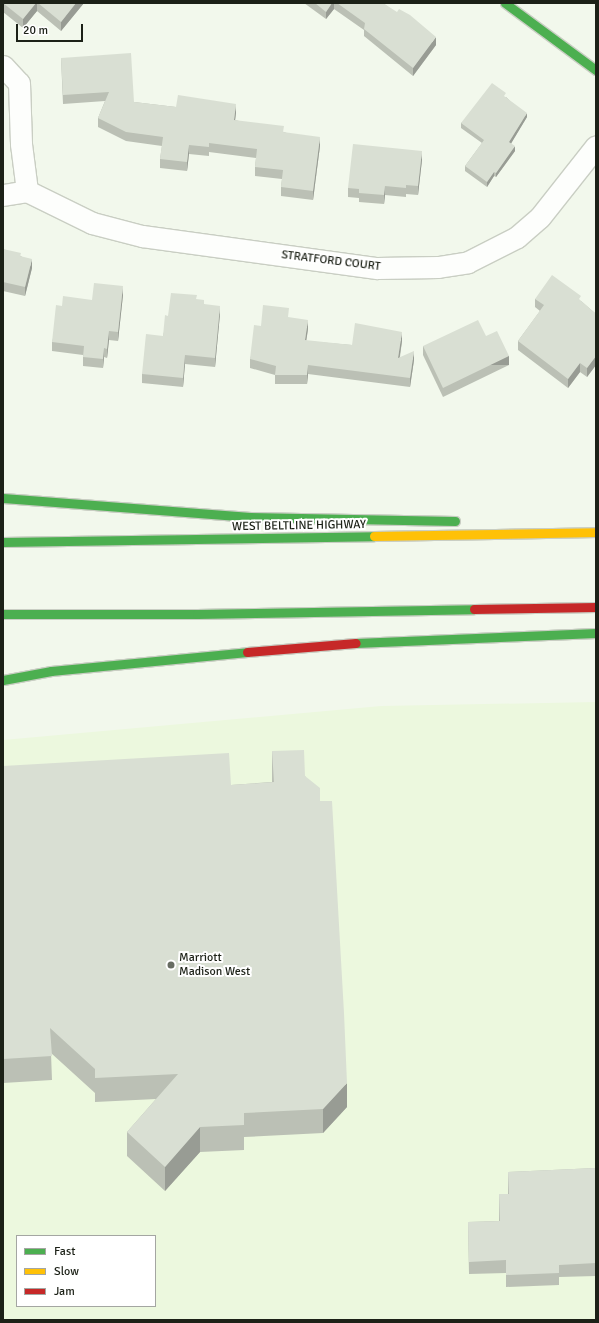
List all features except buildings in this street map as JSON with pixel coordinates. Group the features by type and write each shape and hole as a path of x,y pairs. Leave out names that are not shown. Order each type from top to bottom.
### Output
{"main road":[{"path":"505,3 596,70"},
{"path":"3,498 250,517 466,521"},
{"path":"488,524 529,534"},
{"name":"WEST BELTLINE HIGHWAY","path":"3,542 596,532"},
{"path":"3,614 197,614 596,607"},
{"path":"3,680 51,671 326,644 596,633"}],"street":[{"path":"3,66 19,83 21,144 27,191 3,195"},
{"name":"STRATFORD COURT","path":"27,191 92,223 142,236 377,268 438,267 468,262 517,237 540,217 596,146"}],"shaded area":[{"path":"596,702 596,1320 3,1320 3,740 381,706"}],"traffic: fast":[{"path":"505,3 596,70"},
{"path":"3,498 250,517 455,521"},
{"path":"3,542 374,536"},
{"path":"3,614 197,614 474,609"},
{"path":"356,643 596,633"},
{"path":"3,680 51,671 247,652"}],"traffic: slow":[{"path":"374,536 596,532"}],"traffic: jam":[{"path":"474,609 596,607"},
{"path":"247,652 356,643"}],"place":[{"name":"Marriott Madison West","path":"171,965"}]}
